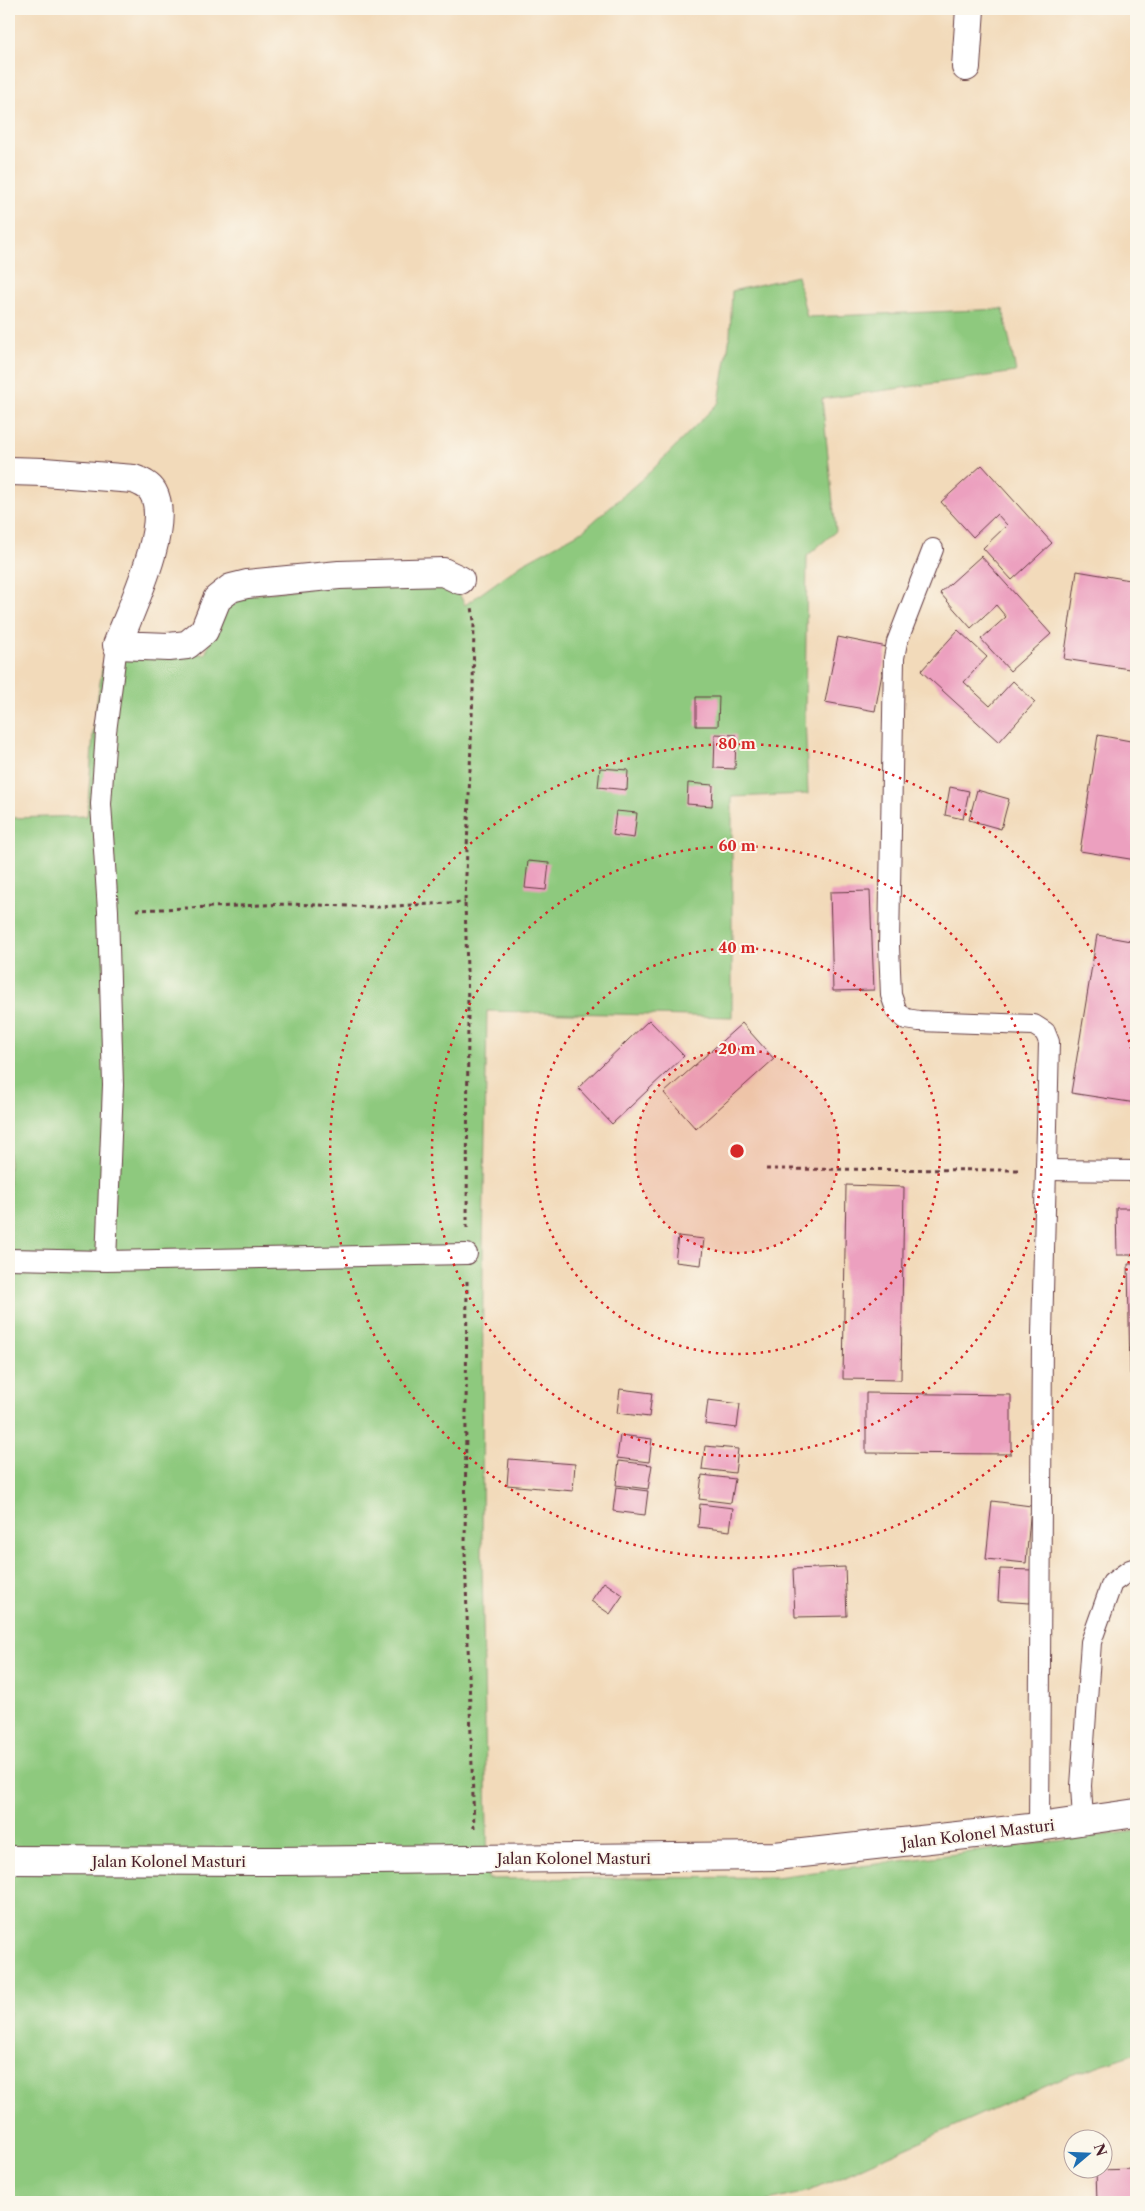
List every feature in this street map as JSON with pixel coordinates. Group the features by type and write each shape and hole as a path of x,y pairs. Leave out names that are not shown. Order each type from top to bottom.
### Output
{"main road":[{"path":"966,67 970,9"},
{"path":"9,471 134,479 146,484 153,492 158,521 155,542 117,645 169,647 187,645 204,631 217,599 231,588 247,584 339,575 443,572 460,580"},
{"name":"Jalan Kolonel Masturi","path":"9,1860 277,1861 775,1856 1039,1827 1136,1813"}],"lane":[{"path":"933,549 898,642 894,658 889,946 891,995 897,1012 906,1019 1034,1025 1045,1032 1049,1042 1039,1558 1039,1827"},
{"path":"106,1261 113,1085 108,910 101,804 106,732 117,645"},
{"path":"1046,1170 1136,1172"},
{"path":"9,1259 106,1261 468,1254"},
{"path":"1083,1820 1081,1786 1091,1642 1112,1583 1136,1568"}],"path":[{"path":"460,580 470,596 474,620 465,902 468,1006 465,1553 475,1858"},
{"path":"108,910 288,904 379,907 465,902"},
{"path":"766,1169 1046,1170"}],"green space":[{"path":"797,276 807,317 1003,309 1016,372 822,399 836,531 807,556 805,714 808,794 732,797 732,1017 487,1011 483,1254 482,1566 488,1879 775,1877 1136,1831 1136,2053 1062,2078 809,2191 765,2202 9,2202 9,818 87,816 94,721 105,651 205,654 229,598 334,584 454,584 465,605 522,564 584,530 651,471 719,402 730,336 732,291"}],"building":[{"path":"982,465 1052,543 1012,580 983,548 1007,525 997,514 973,537 941,502"},
{"path":"981,556 1051,634 1010,671 981,639 1006,617 996,605 971,628 940,593"},
{"path":"1077,571 1136,581 1136,670 1064,659"},
{"path":"958,630 987,657 964,682 990,706 1013,681 1035,702 999,742 921,671"},
{"path":"838,637 887,647 875,711 825,702"},
{"path":"696,697 719,697 718,726 696,726"},
{"path":"715,734 736,735 735,769 714,768"},
{"path":"1098,735 1136,742 1136,860 1080,851"},
{"path":"600,768 628,770 627,790 598,787"},
{"path":"688,783 713,785 712,806 687,804"},
{"path":"950,787 969,791 963,819 945,815"},
{"path":"977,790 1009,799 1001,829 969,820"},
{"path":"616,811 637,813 634,838 613,835"},
{"path":"528,861 549,863 546,890 525,888"},
{"path":"870,891 874,990 833,991 830,892"},
{"path":"1097,935 1136,942 1136,1103 1071,1093"},
{"path":"649,1020 684,1056 612,1124 578,1088"},
{"path":"742,1023 774,1059 696,1129 664,1093"},
{"path":"846,1185 904,1187 901,1380 843,1379"},
{"path":"1116,1208 1136,1208 1136,1255 1117,1255"},
{"path":"678,1236 704,1239 701,1265 675,1262"},
{"path":"1128,1264 1136,1264 1136,1374 1130,1374"},
{"path":"620,1389 652,1393 649,1417 617,1413"},
{"path":"866,1393 1011,1395 1011,1454 866,1453"},
{"path":"708,1400 740,1404 737,1428 705,1424"},
{"path":"620,1435 652,1439 649,1462 617,1458"},
{"path":"705,1446 738,1449 735,1473 702,1469"},
{"path":"509,1459 575,1464 573,1491 507,1485"},
{"path":"619,1461 652,1465 648,1489 616,1485"},
{"path":"702,1475 735,1479 731,1503 699,1499"},
{"path":"616,1487 648,1491 645,1515 613,1511"},
{"path":"992,1501 1031,1506 1026,1563 986,1559"},
{"path":"700,1504 733,1508 730,1531 698,1527"},
{"path":"845,1567 847,1616 795,1617 793,1569"},
{"path":"1000,1569 1032,1570 1030,1603 998,1601"},
{"path":"604,1582 623,1595 610,1614 591,1601"},
{"path":"1136,2169 1136,2202 1097,2202 1096,2178 1112,2178 1112,2170"}]}
